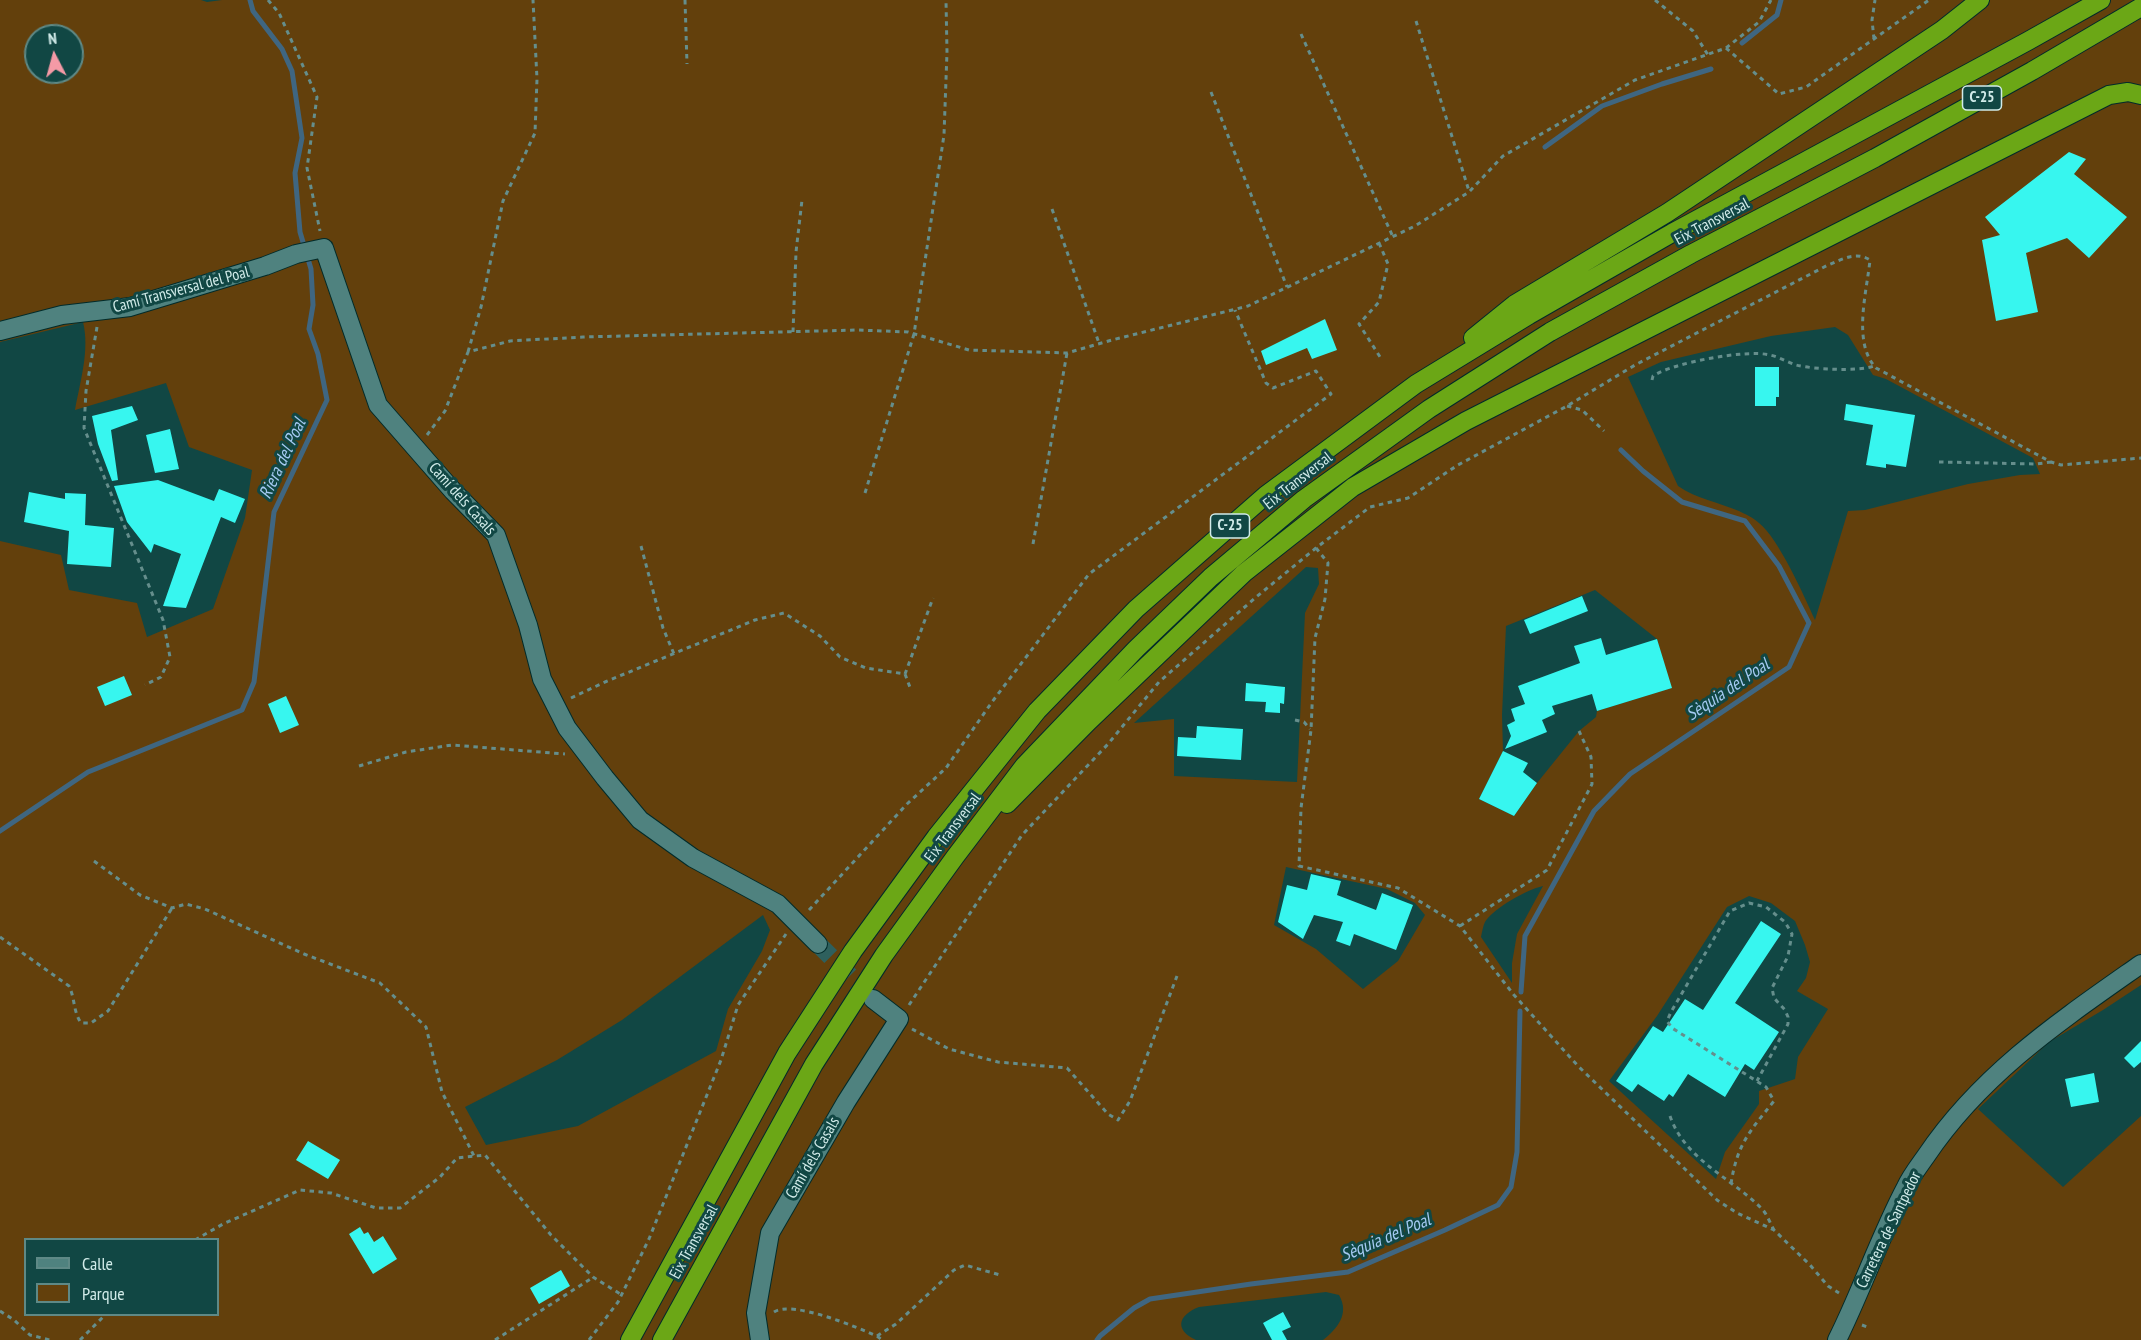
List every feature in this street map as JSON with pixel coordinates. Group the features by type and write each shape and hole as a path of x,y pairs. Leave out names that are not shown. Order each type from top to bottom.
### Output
{"highway":[{"path":"1416,384 1515,304 1667,213 1941,30 1980,0"},
{"name":"Eix Transversal","path":"630,1340 787,1053 853,951 936,837 1037,711 1136,609 1266,495 1416,384 1672,232 2101,0"},
{"name":"Eix Transversal","path":"662,1340 814,1064 884,955 955,856 1024,766 1136,649 1211,577 1304,499 1429,409 1550,332 1691,254 1875,158 2032,71 2141,7"},
{"path":"955,856 1089,721 1244,573 1353,487 1466,421 2109,95 2128,92 2141,95"}],"street":[{"name":"Camí Transversal del Poal","path":"0,331 62,315 130,307 320,248"},
{"name":"Camí dels Casals","path":"320,248 378,405 453,491 496,535 528,625 542,679 567,728 640,820 693,858 778,904 818,944"},
{"name":"Carretera de Santpedor","path":"1837,1340 1906,1185 1937,1140 1972,1096 2010,1060 2044,1033 2141,964"},
{"path":"873,999 899,1019"},
{"name":"Camí dels Casals","path":"759,1331 756,1313 770,1233 846,1102 899,1019"}],"path":[{"path":"268,0 279,13 317,97 307,168 320,248"},
{"path":"417,448 445,411 468,352 481,307 503,201 535,133 537,79 532,0"},
{"path":"685,0 687,64"},
{"path":"865,493 914,334 944,135 946,0"},
{"path":"1655,0 1693,31 1708,55"},
{"path":"468,352 510,341 858,330 914,334 969,350 1067,353 1236,310 1415,226 1469,192 1503,156 1635,80 1726,48 1759,22 1771,0"},
{"path":"1874,39 1872,20 1875,0"},
{"path":"1726,48 1779,94 1806,87 1929,0"},
{"path":"1416,21 1469,192"},
{"path":"1301,34 1393,237"},
{"path":"1211,92 1287,287"},
{"path":"793,332 796,252 802,200"},
{"path":"1052,209 1100,343"},
{"path":"1378,243 1388,264 1379,302 1359,324 1382,360"},
{"path":"1177,976 1130,1101 1118,1120 1108,1114 1068,1068 998,1062 949,1049 899,1019 1022,835 1108,744 1159,682 1255,598 1370,507 1408,498 1458,465 1567,406 1635,365 1828,265 1849,256 1862,255 1870,260 1862,322 1868,357 1874,366 2051,462 2061,465 2141,458"},
{"path":"589,1340 621,1295 649,1239 721,1060 738,1005 777,946 797,921 907,804 946,768 992,702 1089,574 1331,394 1316,371 1273,388 1266,383 1236,310"},
{"path":"99,311 86,391 84,428 163,620 170,657 160,677 145,685"},
{"path":"1033,544 1067,353"},
{"path":"1652,380 1653,376 1660,371 1674,366 1735,355 1768,355 1798,366 1848,370 1874,366"},
{"path":"1567,406 1582,410 1604,431"},
{"path":"1939,462 2036,464 2051,462"},
{"path":"641,546 663,628 674,654"},
{"path":"1316,548 1328,563 1325,599 1315,638 1311,730 1301,808 1299,866 1398,888 1460,926 1514,996 1578,1066 1717,1200 1737,1213 1774,1230"},
{"path":"910,690 904,674 933,598"},
{"path":"556,706 605,682 755,620 784,614 820,636 840,657 866,668 904,674"},
{"path":"1295,720 1304,722 1311,730"},
{"path":"1460,926 1546,870 1592,784 1591,757 1579,731"},
{"path":"359,766 406,752 452,745 588,755"},
{"path":"94,861 140,895 172,908 186,904 204,909 304,954 380,982 426,1027 442,1092 474,1156"},
{"path":"1731,1184 1733,1168 1743,1140 1774,1101 1766,1087 1756,1081 1672,1028 1667,1021 1731,911 1749,903 1766,907 1785,922 1792,934 1788,956 1772,988 1774,998 1785,1010 1788,1024 1756,1081"},
{"path":"0,937 69,986 73,992 76,1015 81,1023 91,1023 108,1011 172,908"},
{"path":"1670,1116 1675,1132 1689,1148 1764,1210 1774,1230 1828,1286 1842,1296 1855,1300"},
{"path":"197,1238 300,1190 331,1193 376,1208 400,1208 440,1178 457,1158 484,1155 551,1235 593,1277 621,1295"},
{"path":"877,1336 896,1324 954,1270 965,1265 1000,1275"},
{"path":"495,1340 593,1277"},
{"path":"759,1331 779,1309 803,1311 829,1317 882,1340"},
{"path":"0,1311 30,1335 50,1340"},
{"path":"80,1340 104,1316"},
{"path":"26,1340 30,1335"}],"green space":[{"path":"0,0 201,0 207,2 222,0 2141,0 2141,985 2049,1042 1978,1109 2063,1187 2141,1116 2141,1340 1323,1340 1337,1326 1343,1308 1339,1295 1326,1292 1199,1307 1187,1314 1181,1323 1184,1332 1196,1340 0,1340 0,541 61,555 69,590 137,603 147,637 213,609 245,518 252,470 189,447 166,383 75,410 85,355 83,322 0,342","holes":["1835,327 1848,335 1873,375 1886,379 2033,458 2040,474 1968,484 1865,510 1848,511 1815,620 1783,554 1759,523 1739,511 1700,497 1678,486 1628,377 1661,362 1771,336","1306,567 1318,568 1319,584 1305,613 1297,782 1174,776 1174,719 1134,723","1595,590 1657,639 1671,688 1597,711 1596,717 1579,731 1514,816 1479,799 1503,751 1502,715 1506,626","1286,867 1387,889 1415,903 1425,915 1398,961 1363,989 1316,949 1274,925","1543,886 1517,934 1512,963 1512,983 1481,937 1484,924 1489,917 1511,900","1749,896 1771,903 1795,921 1810,962 1806,978 1797,991 1828,1009 1798,1057 1795,1079 1759,1091 1759,1104 1725,1152 1716,1179 1609,1081 1657,1016 1727,907","763,915 770,930 762,951 728,1009 716,1051 578,1126 486,1145 465,1107 557,1060 622,1020"]}],"building":[{"path":"2069,152 2086,159 2074,174 2127,217 2089,258 2067,238 2026,253 2038,312 1996,321 1982,240 2000,235 1985,217"},
{"path":"1325,319 1337,350 1312,359 1307,348 1266,365 1261,351"},
{"path":"1755,367 1779,367 1779,397 1776,397 1776,406 1755,406"},
{"path":"1846,404 1915,415 1906,467 1886,464 1886,468 1866,465 1873,425 1844,420"},
{"path":"132,406 138,420 111,430 118,480 112,481 98,444 92,416"},
{"path":"170,429 179,469 155,473 146,435"},
{"path":"158,480 214,501 219,489 245,499 235,523 221,517 186,608 163,606 181,554 154,544 151,553 127,522 114,486"},
{"path":"29,492 65,499 65,493 86,494 85,525 114,528 111,567 67,564 69,531 24,522"},
{"path":"1582,596 1588,611 1530,634 1524,620"},
{"path":"1601,638 1606,655 1657,639 1672,688 1597,711 1592,694 1552,706 1555,714 1542,720 1547,732 1505,749 1511,736 1507,725 1515,721 1511,709 1525,704 1518,686 1580,663 1574,646"},
{"path":"124,676 132,695 105,706 97,687"},
{"path":"1246,683 1285,687 1284,704 1280,703 1280,713 1265,712 1266,702 1245,701"},
{"path":"286,696 299,725 280,733 268,704"},
{"path":"1197,726 1243,729 1241,760 1177,756 1178,737 1196,738"},
{"path":"1503,751 1528,763 1523,772 1537,783 1514,816 1479,799"},
{"path":"1311,874 1341,881 1337,895 1376,910 1382,893 1413,905 1396,950 1354,934 1350,946 1336,941 1343,922 1314,915 1303,939 1278,922 1287,885 1307,890"},
{"path":"1761,921 1781,934 1735,1003 1779,1032 1754,1070 1745,1064 1725,1097 1688,1074 1673,1097 1669,1094 1664,1101 1638,1084 1632,1092 1616,1081 1653,1026 1663,1032 1685,999 1703,1010"},
{"path":"2141,1041 2141,1062 2134,1068 2124,1058"},
{"path":"2094,1073 2099,1102 2071,1107 2065,1079"},
{"path":"308,1141 340,1160 328,1179 296,1160"},
{"path":"360,1227 364,1234 368,1232 374,1242 383,1236 397,1259 373,1274 349,1234"},
{"path":"561,1270 570,1286 539,1304 530,1288"},
{"path":"1283,1312 1291,1327 1282,1331 1287,1340 1272,1340 1263,1323"}],"waterway":[{"name":"Riera del Poal","path":"0,831 88,772 242,710 254,682 274,512 327,400 318,354 309,329 313,305 311,269 300,232 295,173 302,138 292,71 282,49 253,11 250,0"},
{"name":"Sèquia del Poal","path":"1742,43 1777,15 1781,0"},
{"name":"Sèquia del Poal","path":"1545,147 1602,106 1711,69"},
{"name":"Sèquia del Poal","path":"1521,992 1525,936 1594,811 1630,774 1789,667 1809,623 1779,566 1745,521 1682,502 1621,450"},
{"name":"Sèquia del Poal","path":"1097,1340 1134,1308 1150,1299 1348,1272 1498,1205 1511,1187 1517,1152 1520,1011"}],"tunnel":[{"path":"818,944 872,998"}]}
